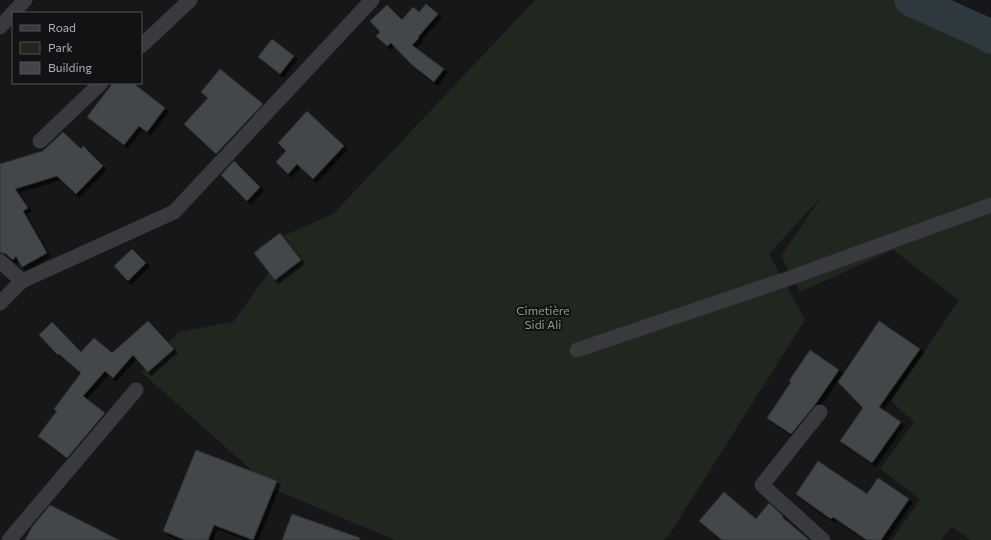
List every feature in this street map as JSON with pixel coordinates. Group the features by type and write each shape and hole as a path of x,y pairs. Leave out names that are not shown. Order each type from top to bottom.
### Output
{"street":[{"path":"13,12 24,0"},
{"path":"142,45 190,0"},
{"path":"0,303 22,281 174,212 372,0"},
{"path":"0,27 12,14"},
{"path":"40,140 100,84"},
{"path":"577,350 787,279 991,205"},
{"path":"0,261 22,281"},
{"path":"9,540 136,390"},
{"path":"820,412 762,485 823,540"}],"green space":[{"name":"Cimetière Sidi Ali","path":"535,0 916,0 921,13 948,30 991,37 991,540 971,540 952,527 940,540 892,540 920,499 880,469 914,422 891,401 959,300 893,250 800,292 781,256 822,196 769,254 805,320 669,535 663,540 395,540 273,489 141,372 179,332 233,322 270,271 258,247 333,214"}],"building":[{"path":"426,4 438,14 412,45 444,69 434,82 412,65 391,43 387,46 376,36 380,32 370,21 387,5 402,20 413,7 419,12"},
{"path":"272,39 294,56 280,74 258,57"},
{"path":"220,69 263,104 216,154 184,124 208,98 201,92"},
{"path":"112,84 134,84 165,108 147,132 139,126 124,145 87,117"},
{"path":"307,111 344,146 313,179 297,164 288,174 276,162 286,151 278,143"},
{"path":"63,132 81,149 83,146 103,166 76,194 57,176 15,189 28,208 23,211 47,253 22,267 16,256 13,260 6,254 0,252 0,164 43,151"},
{"path":"234,161 260,187 247,201 221,175"},
{"path":"280,233 301,260 275,280 254,253"},
{"path":"132,249 146,263 128,281 114,266"},
{"path":"148,321 174,349 148,372 133,355 113,378 105,371 83,396 105,413 67,458 38,436 57,411 54,409 81,373 59,354 58,355 39,335 52,322 81,352 94,338 112,353"},
{"path":"879,321 920,349 879,407 901,422 872,463 840,441 863,408 838,382"},
{"path":"810,350 839,370 814,406 791,434 767,418"},
{"path":"196,450 277,481 253,540 214,525 208,540 185,540 163,531"},
{"path":"818,461 867,494 878,478 909,499 881,540 867,540 833,517 831,519 796,494"},
{"path":"724,492 756,519 769,503 783,516 782,517 809,540 722,540 699,521"},
{"path":"50,505 119,540 25,540 32,527"},
{"path":"292,514 360,538 359,540 282,540"}],"waterway":[{"path":"911,0 991,37"}]}
